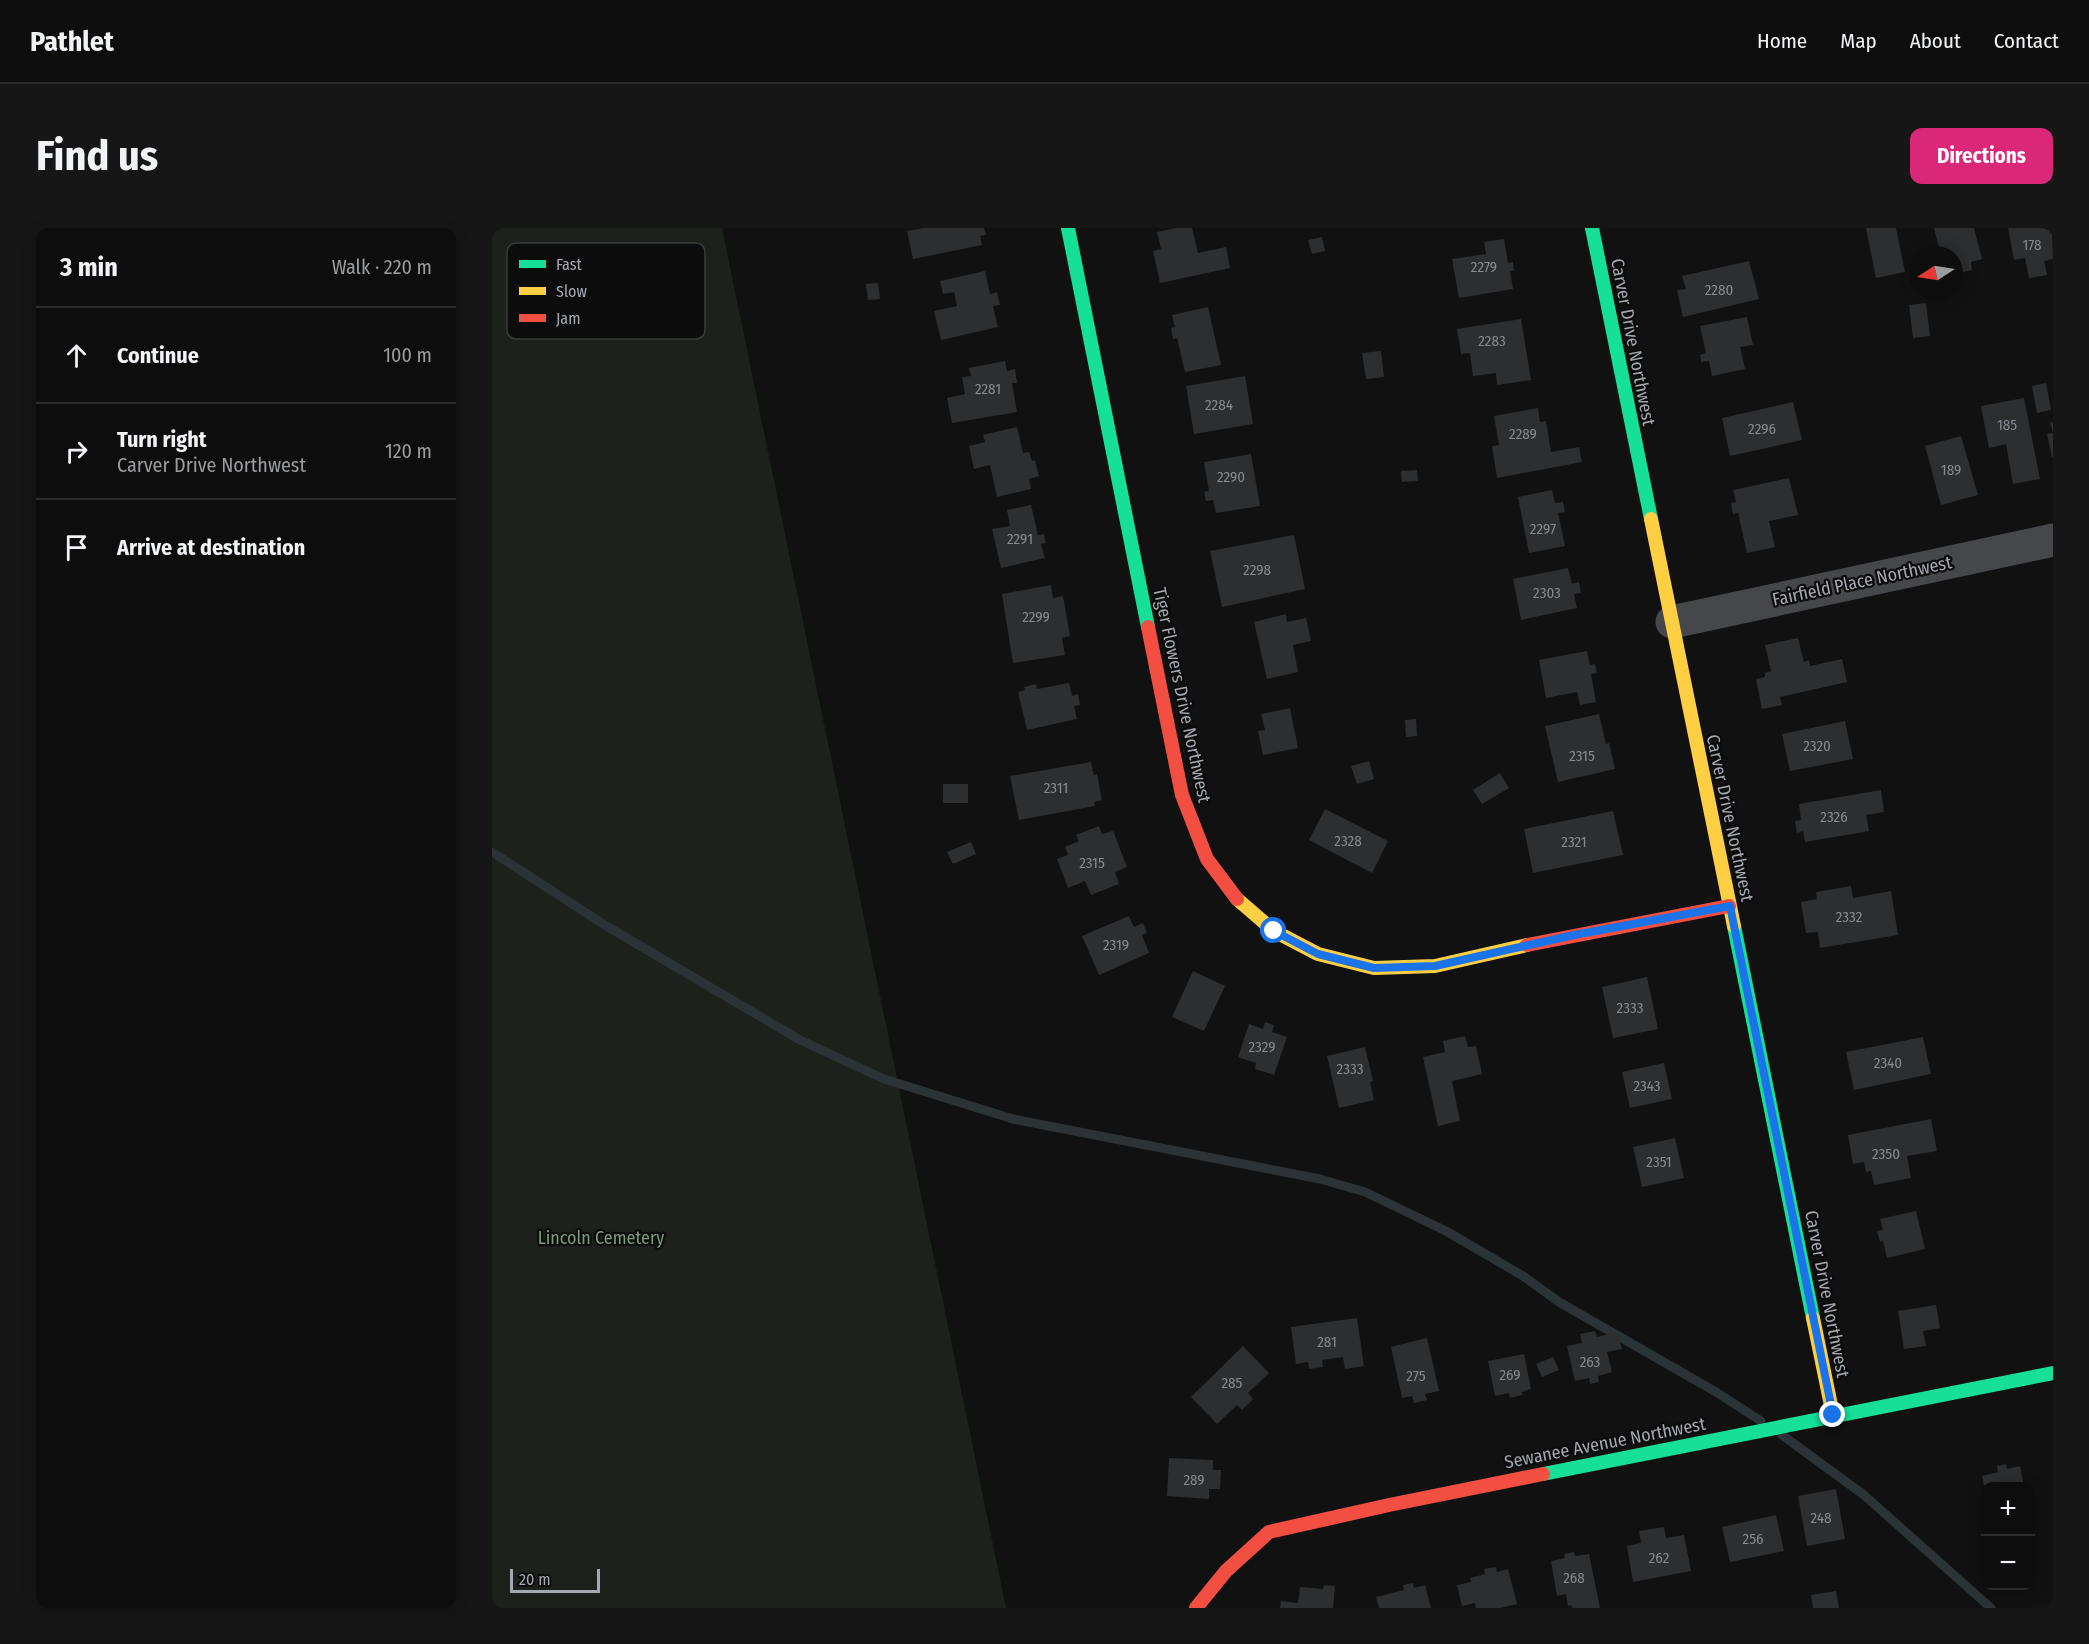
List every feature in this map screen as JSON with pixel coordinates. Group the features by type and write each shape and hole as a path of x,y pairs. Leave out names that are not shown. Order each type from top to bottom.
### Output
{"street":[{"name":"Tiger Flowers Drive Northwest","path":"1068,228 1182,795 1207,859 1234,896 1274,931 1318,954 1374,968 1435,966 1574,935 1730,906"},
{"name":"Carver Drive Northwest","path":"1592,228 1833,1415"},
{"name":"Fairfield Place Northwest","path":"1672,622 2053,540"},
{"name":"Sewanee Avenue Northwest","path":"1196,1608 1226,1571 1269,1532 1389,1504 2053,1373"}],"green space":[{"name":"Lincoln Cemetery","path":"492,228 722,228 1006,1608 492,1608"}],"building":[{"path":"923,228 984,228 986,235 980,236 982,245 913,259 907,231"},
{"path":"1176,228 1192,228 1198,253 1226,247 1230,268 1160,283 1153,251 1161,249 1157,232"},
{"path":"1866,228 1896,228 1905,272 1876,278"},
{"path":"1934,228 1974,228 1982,259 1971,262 1972,270 1963,272 1963,246 1939,246"},
{"path":"2008,228 2052,228 2053,259 2044,261 2047,275 2029,278 2025,258 2014,260"},
{"path":"1322,237 1325,251 1312,254 1308,240"},
{"path":"1504,239 1508,263 1513,262 1514,271 1510,271 1513,289 1459,298 1452,259 1486,254 1484,242"},
{"path":"1749,261 1759,299 1683,317 1677,290 1686,289 1682,276"},
{"path":"985,271 990,294 997,292 1000,305 993,306 998,327 941,340 934,311 957,306 954,292 943,294 940,281"},
{"path":"878,283 880,299 868,300 866,284"},
{"path":"1926,303 1930,336 1913,338 1909,305"},
{"path":"1208,307 1221,365 1185,372 1177,338 1173,339 1171,328 1175,327 1172,315"},
{"path":"1747,317 1753,345 1740,347 1745,369 1712,376 1709,361 1701,362 1700,355 1706,353 1700,326"},
{"path":"1521,319 1531,380 1497,385 1496,373 1473,376 1470,353 1461,354 1457,329"},
{"path":"1381,351 1384,377 1366,379 1362,353"},
{"path":"1005,361 1007,371 1015,369 1017,383 1012,383 1017,412 952,423 947,398 965,394 962,377 971,376 969,368"},
{"path":"1245,376 1253,424 1194,434 1186,386"},
{"path":"2046,383 2051,410 2037,413 2032,386"},
{"path":"2024,398 2040,479 2013,484 2006,444 1989,448 1981,406"},
{"path":"1793,402 1802,440 1730,456 1722,418"},
{"path":"1538,408 1540,422 1546,421 1551,452 1579,447 1582,462 1497,478 1492,446 1499,445 1494,416"},
{"path":"1017,427 1023,453 1029,452 1032,461 1035,460 1039,476 1029,479 1031,489 997,497 990,465 974,469 969,446 985,442 983,435"},
{"path":"2053,433 2053,457 2052,457 2047,434"},
{"path":"1961,436 1978,495 1941,505 1925,446"},
{"path":"1251,454 1260,506 1216,513 1213,500 1206,501 1204,492 1209,491 1204,462"},
{"path":"1417,470 1418,481 1402,482 1401,471"},
{"path":"1789,478 1798,515 1769,521 1775,547 1747,553 1738,513 1733,514 1731,503 1736,502 1733,490"},
{"path":"1552,490 1555,503 1563,502 1565,512 1558,513 1565,546 1529,553 1518,497"},
{"path":"1031,505 1038,535 1044,534 1046,543 1041,544 1045,558 1001,568 992,529 1010,526 1007,510"},
{"path":"1294,535 1305,589 1222,607 1210,551"},
{"path":"1568,568 1572,584 1579,582 1581,593 1574,594 1577,608 1521,620 1513,579"},
{"path":"1051,585 1053,598 1063,596 1070,636 1062,638 1065,655 1013,663 1002,594"},
{"path":"1286,614 1287,622 1306,618 1311,641 1293,645 1298,672 1267,679 1254,622"},
{"path":"1798,638 1804,662 1809,660 1810,666 1842,659 1847,682 1780,697 1782,705 1762,709 1756,679 1765,677 1765,673 1771,671 1765,645"},
{"path":"1587,651 1590,665 1595,664 1597,673 1591,674 1596,702 1580,705 1577,692 1546,698 1539,660"},
{"path":"1069,683 1072,696 1078,694 1080,705 1074,706 1077,719 1027,730 1018,692 1025,690 1024,687 1036,684 1037,689"},
{"path":"1290,708 1298,748 1263,755 1258,731 1265,730 1261,714"},
{"path":"1599,714 1615,769 1558,782 1545,726"},
{"path":"1416,719 1417,736 1406,737 1405,720"},
{"path":"1845,721 1853,759 1790,771 1782,734"},
{"path":"1369,761 1374,779 1357,784 1351,766"},
{"path":"1091,762 1094,775 1097,774 1102,800 1094,802 1095,806 1019,820 1010,776"},
{"path":"1500,773 1509,788 1482,804 1473,790"},
{"path":"943,784 968,784 968,803 943,803"},
{"path":"1881,790 1884,812 1866,815 1869,831 1805,842 1803,831 1797,833 1795,821 1801,820 1799,804"},
{"path":"1325,809 1388,841 1372,873 1309,840"},
{"path":"1613,811 1623,855 1533,873 1524,829"},
{"path":"1099,826 1102,834 1113,831 1127,867 1115,872 1119,884 1091,895 1085,881 1068,888 1057,859 1068,855 1065,847 1079,841 1076,835"},
{"path":"971,842 976,854 953,864 947,852"},
{"path":"1851,886 1853,898 1891,891 1898,935 1820,948 1818,932 1806,933 1801,902 1817,899 1816,892"},
{"path":"1129,916 1134,927 1143,923 1147,933 1142,935 1149,953 1099,975 1082,936"},
{"path":"1193,971 1225,986 1204,1031 1172,1017"},
{"path":"1647,977 1658,1029 1613,1038 1602,987"},
{"path":"1265,1022 1274,1025 1272,1032 1287,1037 1274,1075 1255,1069 1256,1063 1238,1057 1249,1024 1263,1029"},
{"path":"1465,1036 1468,1047 1476,1046 1482,1074 1452,1081 1460,1121 1438,1126 1423,1057 1445,1052 1443,1041"},
{"path":"1923,1037 1931,1074 1854,1090 1846,1052"},
{"path":"1365,1047 1373,1081 1370,1082 1374,1100 1339,1108 1327,1056"},
{"path":"1664,1063 1672,1099 1630,1108 1622,1072"},
{"path":"1931,1119 1937,1151 1907,1156 1911,1178 1874,1185 1871,1171 1866,1172 1864,1162 1853,1164 1848,1135"},
{"path":"1675,1138 1684,1178 1642,1187 1633,1147"},
{"path":"1916,1211 1925,1249 1887,1258 1883,1241 1880,1242 1877,1231 1883,1230 1880,1219"},
{"path":"1936,1305 1940,1328 1923,1331 1926,1346 1904,1349 1898,1311"},
{"path":"1357,1318 1364,1366 1345,1369 1343,1357 1322,1360 1323,1367 1309,1369 1308,1362 1296,1364 1291,1327"},
{"path":"1595,1331 1597,1337 1618,1332 1622,1349 1607,1352 1612,1372 1598,1376 1599,1382 1590,1384 1589,1378 1575,1381 1567,1346 1582,1343 1580,1334"},
{"path":"1427,1338 1439,1391 1425,1394 1427,1400 1414,1403 1412,1396 1402,1398 1391,1347"},
{"path":"1243,1346 1269,1373 1248,1393 1253,1399 1242,1410 1237,1405 1217,1424 1191,1397"},
{"path":"1524,1354 1531,1389 1522,1392 1522,1395 1510,1398 1509,1393 1495,1396 1488,1361"},
{"path":"1553,1357 1559,1370 1542,1377 1536,1364"},
{"path":"1169,1458 1213,1460 1213,1470 1221,1470 1220,1489 1209,1489 1209,1499 1167,1496"},
{"path":"2006,1464 2007,1469 2020,1466 2023,1482 1983,1482 1982,1476 1998,1472 1997,1466"},
{"path":"1836,1489 1845,1539 1807,1546 1798,1496"},
{"path":"1776,1515 1784,1551 1730,1562 1722,1527"},
{"path":"1664,1527 1666,1538 1684,1535 1691,1571 1633,1582 1627,1546 1641,1543 1639,1531"},
{"path":"1574,1552 1575,1556 1589,1554 1600,1608 1572,1608 1571,1605 1568,1606 1566,1594 1557,1596 1551,1561 1565,1558 1564,1554"},
{"path":"1496,1567 1497,1572 1508,1569 1517,1604 1500,1608 1476,1608 1475,1603 1462,1606 1457,1585 1471,1582 1470,1578 1485,1574 1484,1569"},
{"path":"1413,1583 1414,1588 1425,1585 1431,1608 1379,1608 1376,1597 1404,1590 1403,1585"},
{"path":"1324,1585 1335,1586 1333,1608 1280,1608 1281,1601 1298,1603 1300,1587 1323,1589"},
{"path":"1836,1591 1839,1608 1813,1608 1811,1595"}],"waterway":[{"path":"492,852 608,927 800,1040 884,1079 1013,1119 1320,1179 1365,1192 1446,1231 1523,1276 1559,1302 1716,1392 1761,1421"},
{"path":"1782,1435 1864,1495 1991,1608"}],"traffic: fast":[{"path":"1068,228 1148,627"},
{"path":"1592,228 1651,519"},
{"path":"1734,926 1813,1318"},
{"path":"1543,1474 2053,1373"}],"traffic: slow":[{"path":"1651,519 1734,926"},
{"path":"1237,899 1274,931 1318,954 1374,968 1435,966 1527,945"},
{"path":"1813,1318 1833,1415"}],"traffic: jam":[{"path":"1148,627 1182,795 1207,859 1237,899"},
{"path":"1527,945 1729,906"},
{"path":"1196,1608 1226,1571 1269,1532 1543,1474"}],"route":[{"path":"1274,931 1318,954 1374,968 1435,966 1574,935 1730,906 1833,1415"}]}
